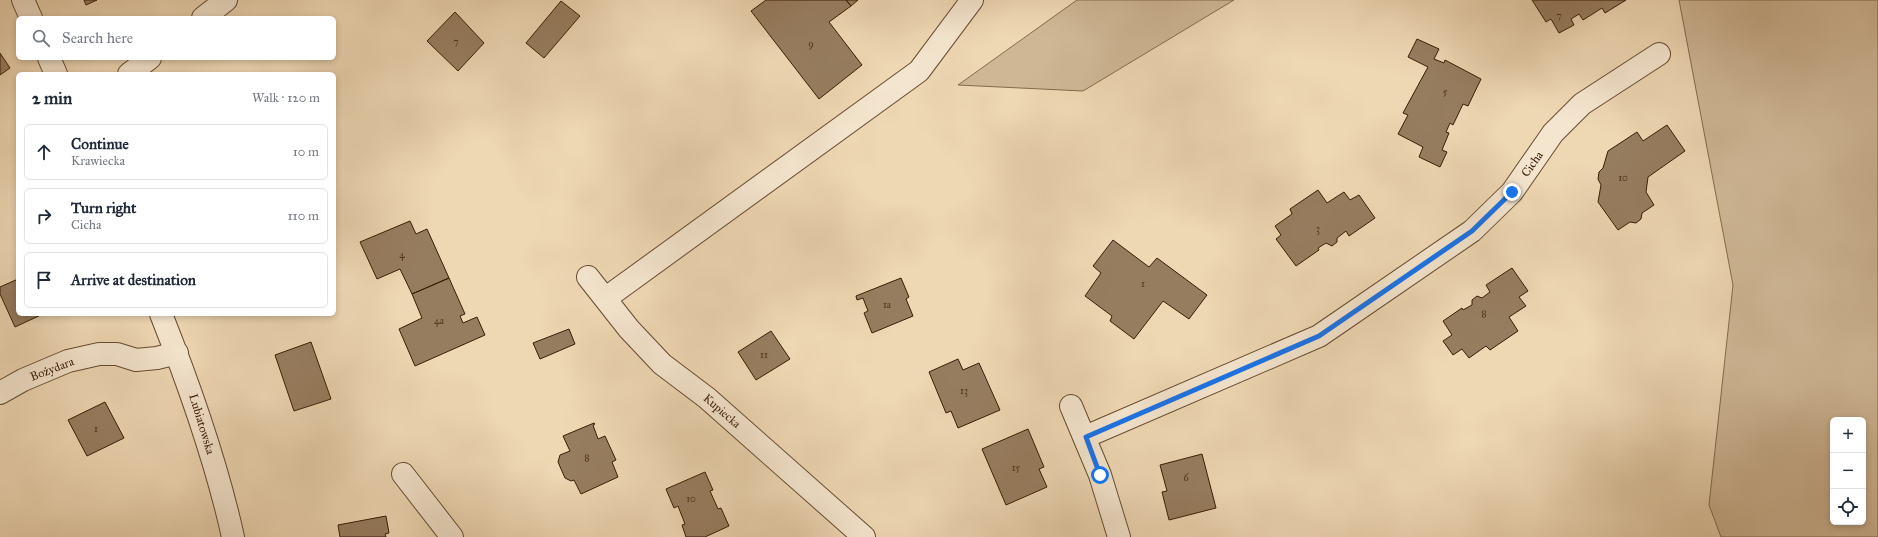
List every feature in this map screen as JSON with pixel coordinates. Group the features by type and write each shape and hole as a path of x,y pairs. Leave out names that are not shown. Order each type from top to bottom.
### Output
{"street":[{"path":"23,0 30,16"},
{"path":"206,16 226,0"},
{"path":"606,298 919,71 972,0"},
{"name":"Cicha","path":"1086,437 1319,336 1472,231 1512,192 1553,133 1582,104 1659,54"},
{"path":"50,60 55,72"},
{"path":"132,72 147,60"},
{"name":"Kupiecka","path":"588,277 629,329 662,364 707,398 864,537"},
{"name":"Lubiatowska","path":"162,316 177,353 201,422 223,495 233,537"},
{"name":"Bożydara","path":"0,393 23,380 68,361 99,354 117,354 136,360 156,358 177,353"},
{"path":"1071,406 1086,437 1100,475 1119,537"},
{"path":"403,474 452,537"}],"shaded area":[{"path":"1077,0 1234,0 1083,91 958,85"},
{"path":"1679,0 1878,0 1878,537 1721,537 1709,505 1733,285"}],"building":[{"path":"84,0 97,0 86,5"},
{"path":"766,0 846,0 851,6 829,22 862,65 819,99 751,11"},
{"path":"846,0 858,0 851,6"},
{"path":"1532,0 1626,0 1605,13 1602,8 1583,20 1579,14 1571,19 1574,25 1559,33 1551,19 1546,22"},
{"path":"561,1 580,16 544,58 526,43"},
{"path":"455,12 484,43 458,71 427,41"},
{"path":"1417,39 1439,49 1434,59 1444,63 1445,60 1481,79 1468,106 1463,104 1453,125 1450,123 1446,132 1449,133 1442,150 1447,152 1440,167 1419,157 1423,147 1398,134 1408,115 1403,113 1428,67 1408,57"},
{"path":"0,53 10,68 0,75"},
{"path":"1667,125 1685,151 1648,177 1646,192 1654,205 1642,213 1641,219 1636,223 1630,222 1618,230 1598,202 1601,185 1598,179 1599,172 1603,168 1608,151 1637,132 1643,141"},
{"path":"1318,190 1327,203 1344,192 1350,200 1359,195 1375,218 1349,236 1346,231 1337,238 1337,242 1332,246 1326,243 1318,248 1319,250 1296,266 1276,239 1281,235 1275,226 1292,214 1290,209"},
{"path":"410,221 416,234 427,229 449,278 412,294 400,269 377,279 360,242"},
{"path":"1113,240 1149,267 1157,258 1207,295 1189,319 1163,301 1134,339 1110,321 1112,316 1085,296 1101,273 1093,266"},
{"path":"1512,268 1528,291 1519,297 1526,306 1509,317 1518,331 1490,350 1486,346 1469,358 1462,349 1453,355 1443,341 1452,335 1443,321 1462,308 1463,310 1472,305 1472,300 1477,296 1482,298 1490,292 1486,285"},
{"path":"449,278 465,314 460,316 463,323 477,317 485,335 415,366 399,329 422,318 412,294"},
{"path":"901,278 909,297 906,299 913,316 872,333 864,313 868,311 863,298 857,300 856,296"},
{"path":"16,280 16,316 39,316 15,327 0,294 0,287"},
{"path":"569,329 575,344 540,359 533,343"},
{"path":"771,331 790,359 756,380 738,352"},
{"path":"311,342 331,399 294,411 275,355"},
{"path":"958,359 963,370 979,363 1000,410 958,428 951,411 946,413 929,372"},
{"path":"105,402 124,438 87,456 68,420"},
{"path":"594,423 595,424 593,425 598,439 605,436 616,460 612,462 618,477 581,494 574,480 571,481 565,478 558,462 560,455 570,451 563,436"},
{"path":"1028,429 1044,467 1039,469 1047,487 1006,505 982,449"},
{"path":"1202,454 1216,508 1169,520 1162,492 1167,491 1160,465"},
{"path":"705,472 713,490 710,491 718,509 721,508 729,526 705,537 686,537 682,525 685,524 678,506 674,508 666,489"},
{"path":"386,516 389,533 385,534 386,537 340,537 338,525"}],"route":[{"path":"1100,475 1086,437 1319,336 1472,231 1512,192"}]}
